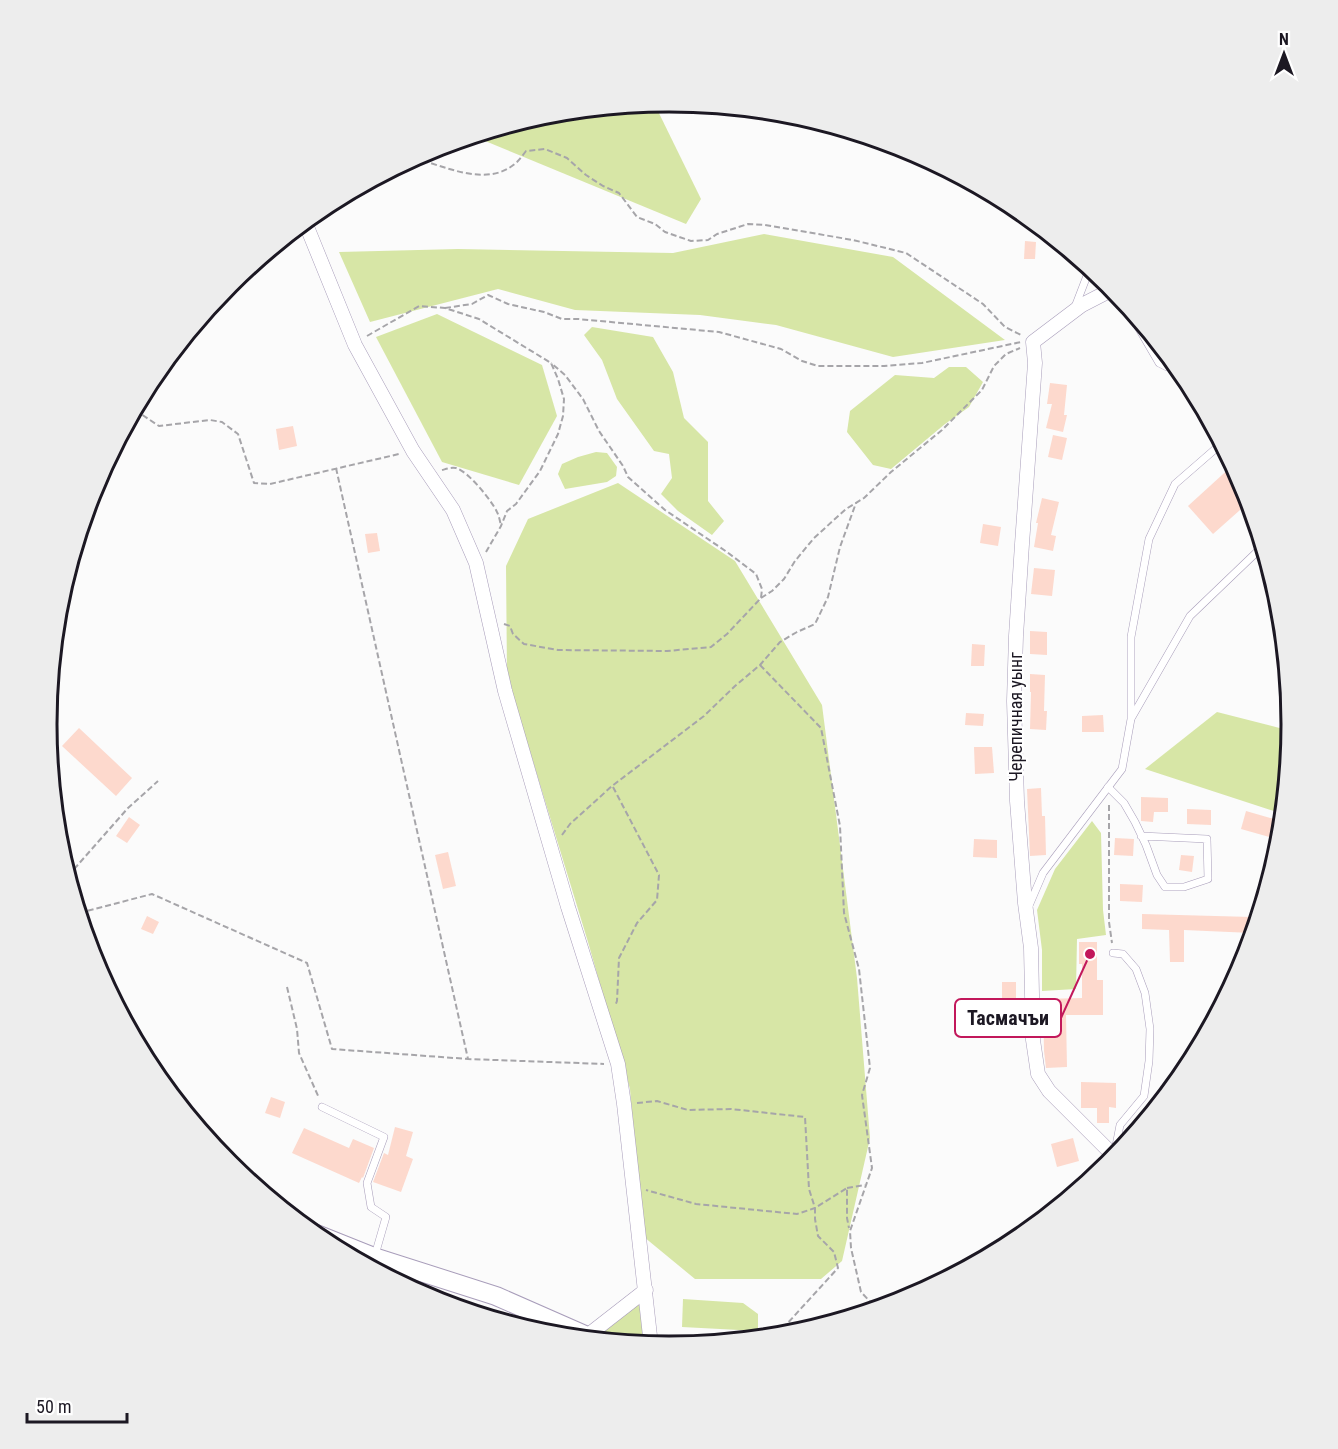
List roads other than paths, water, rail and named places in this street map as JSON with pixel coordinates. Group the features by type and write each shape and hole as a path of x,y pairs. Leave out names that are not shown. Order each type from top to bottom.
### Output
{"main road":[{"path":"353,1249 496,1296 564,1327"}],"street":[{"path":"308,230 355,345 413,451 453,510 476,563 505,691 568,907 618,1064 646,1290 656,1336"},
{"path":"1073,312 1104,294"},
{"name":"Черепичная уынг","path":"1073,312 1033,342 1035,363 1016,636 1014,700 1017,801 1030,948 1033,1040 1038,1074 1049,1091 1108,1150"},
{"path":"596,1332 646,1290"}],"lane":[{"path":"1073,312 1087,277"},
{"path":"1147,343 1159,363 1165,366"},
{"path":"1026,914 1043,873 1122,769 1131,719 1131,637 1149,539 1175,484 1215,449"},
{"path":"1131,719 1190,616 1256,553"},
{"path":"1108,787 1124,803 1157,875 1165,887 1184,887 1208,879 1207,839 1141,836"},
{"path":"1113,953 1123,954 1136,969 1146,993 1150,1029 1149,1061 1144,1096 1120,1125 1118,1140"},
{"path":"322,1107 384,1137 367,1183 371,1207 386,1217 374,1257"}],"place":[{"name":"Тасмачъи","path":"1090,954"}]}
